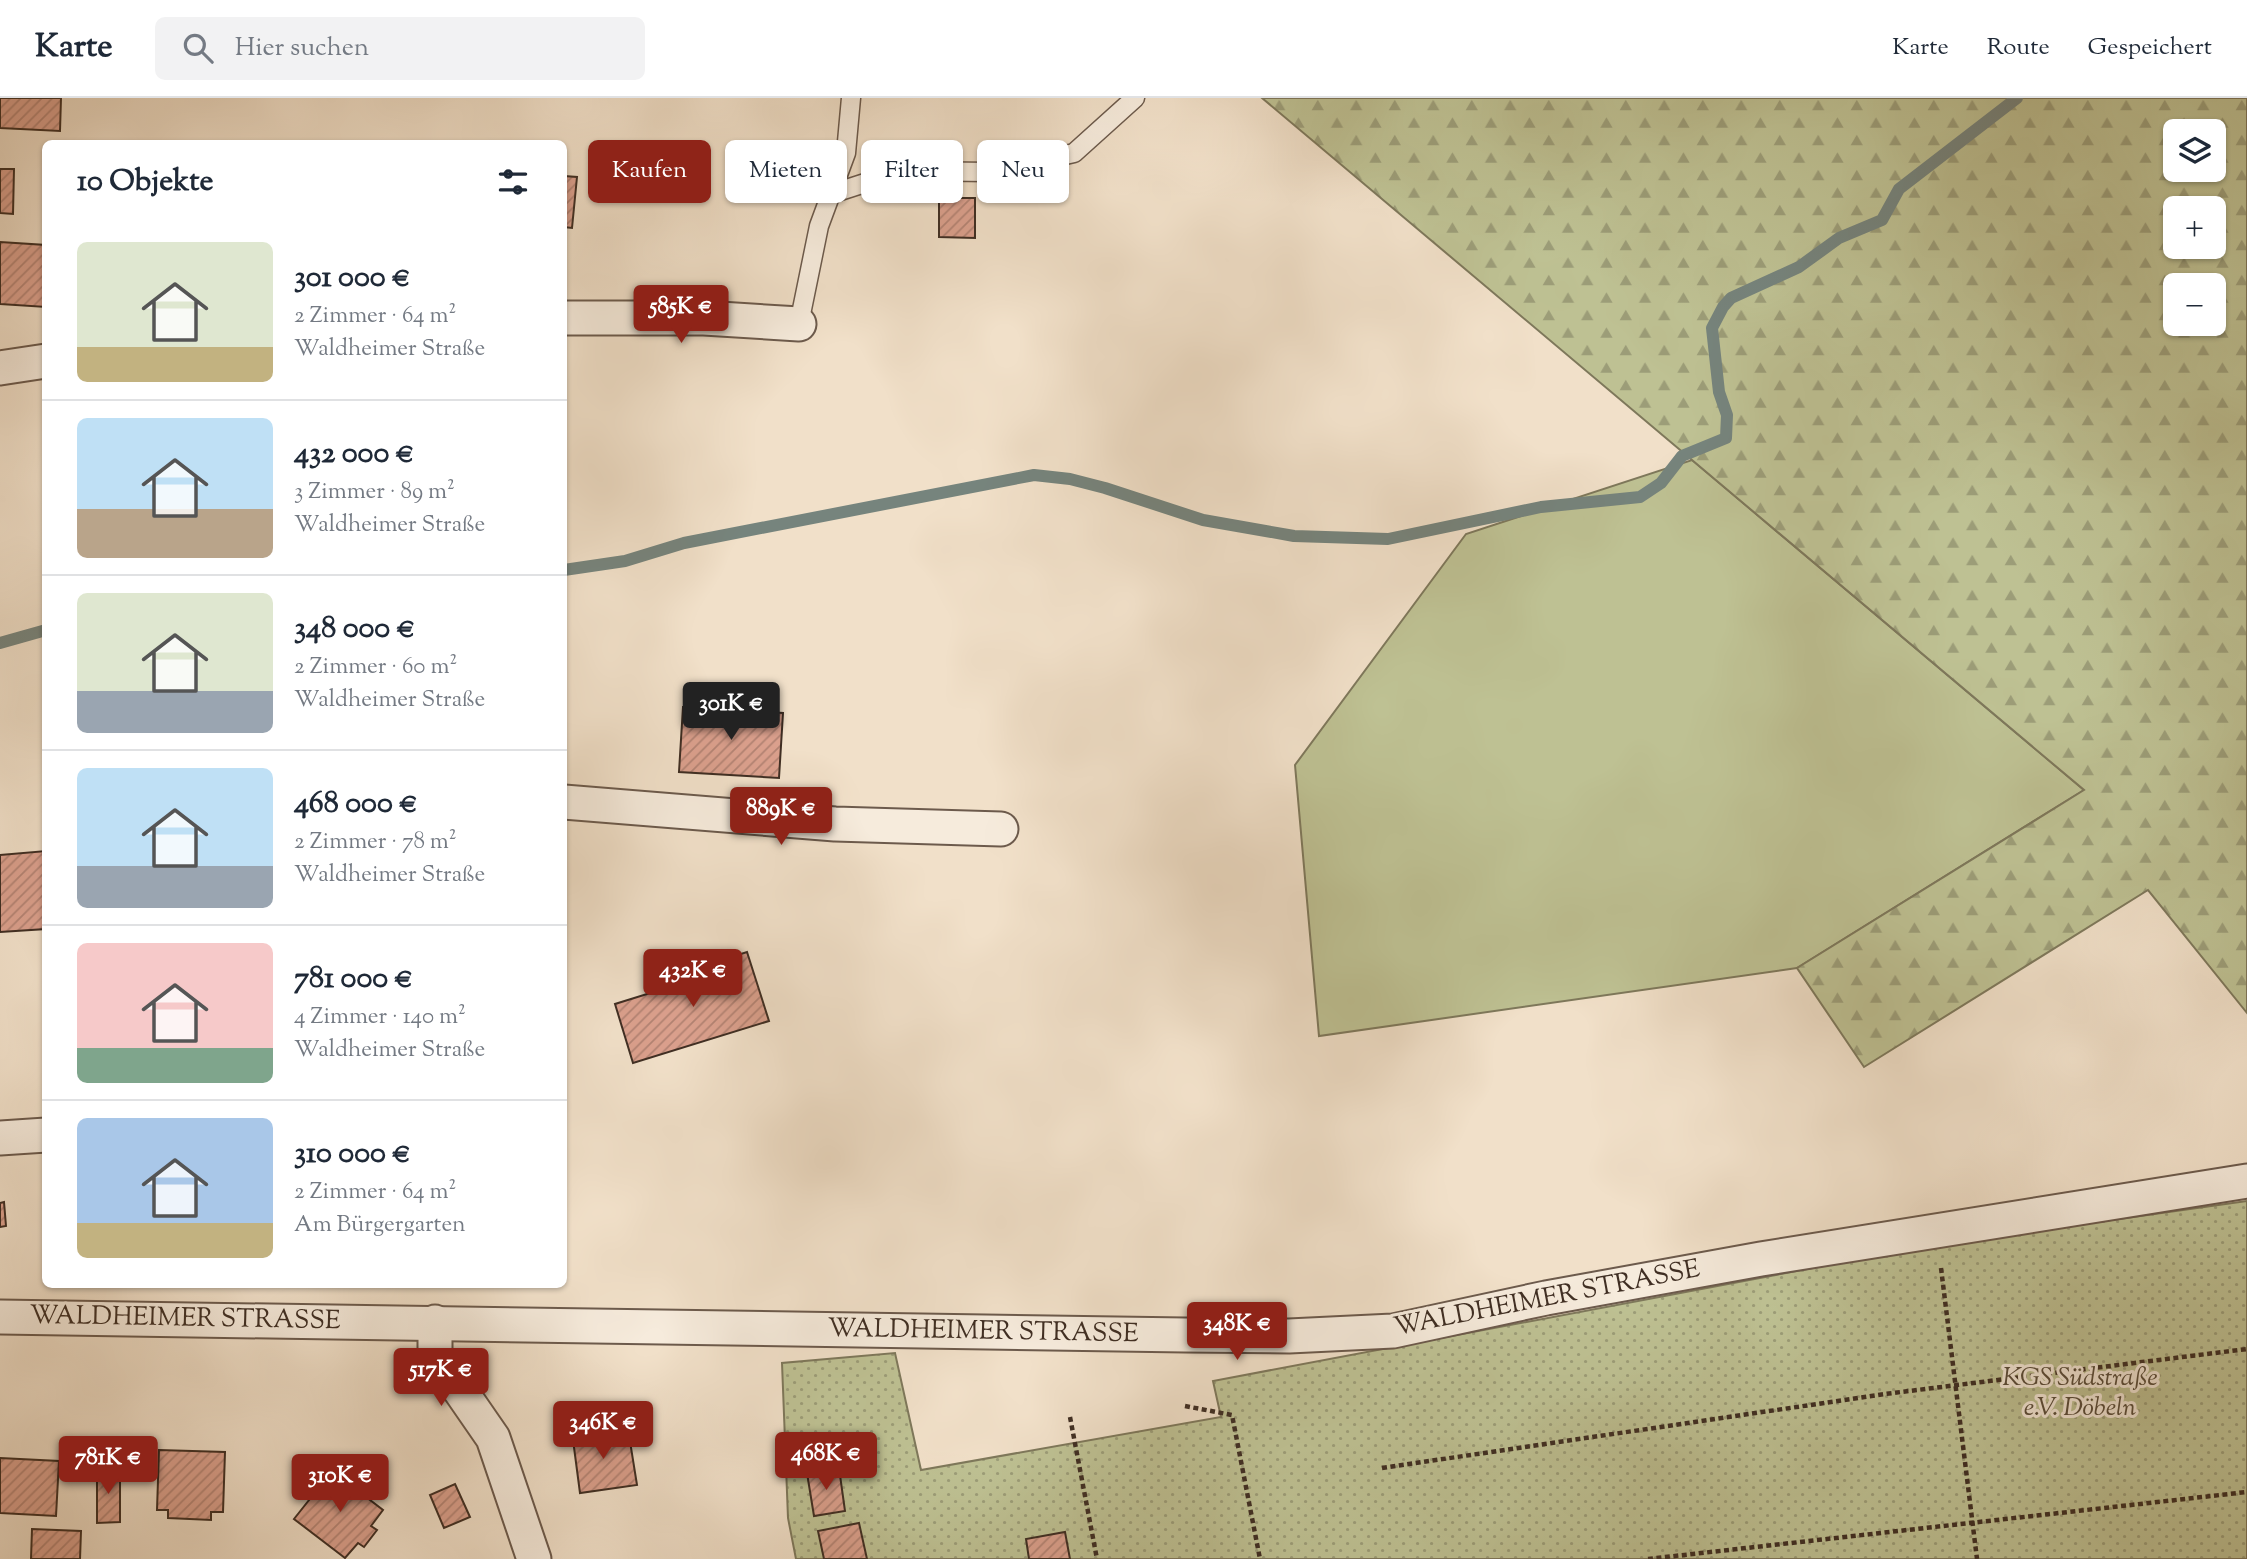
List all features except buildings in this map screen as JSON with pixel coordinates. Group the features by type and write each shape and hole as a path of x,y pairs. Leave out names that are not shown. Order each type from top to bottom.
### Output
{"street":[{"path":"567,317 667,317 799,324"},
{"path":"0,368 42,362"},
{"path":"567,802 835,824 1001,828"},
{"path":"0,1138 42,1135"},
{"name":"WALDHEIMER STRASSE","path":"0,1317 1224,1335 1392,1331 1546,1298 1933,1230 2247,1181"},
{"path":"435,1322 435,1354 493,1438 534,1559"}],"lane":[{"path":"846,140 851,98"},
{"path":"847,189 902,171 990,172 1074,153 1135,98"},
{"path":"799,324 819,226 828,203"}],"path":[{"path":"1933,1230 1943,1278 1970,1523 1977,1559"},
{"path":"1382,1468 1954,1385 2247,1349"},
{"path":"1185,1406 1233,1415 1260,1559"},
{"path":"1070,1416 1097,1559"},
{"path":"1648,1559 2247,1492"}],"green space":[{"path":"1262,98 2247,98 2247,1013 2148,890 1864,1067 1797,968 2084,790"},
{"path":"1692,460 2084,790 1797,968 1319,1036 1295,765 1466,534"},
{"name":"KGS Südstraße e.V. Döbeln","path":"2247,1201 2247,1559 796,1559 788,1518 782,1363 895,1353 921,1470 1221,1417 1213,1381 1935,1245"}],"waterway":[{"path":"567,570 625,561 684,543 1034,475 1070,479 1105,488 1203,520 1294,536 1388,539 1541,507 1640,497 1661,483 1682,456 1726,438 1727,415 1719,392 1712,328 1731,298 1799,267 1839,238 1882,220 1899,189 2017,98"},
{"path":"0,643 42,631"}]}
